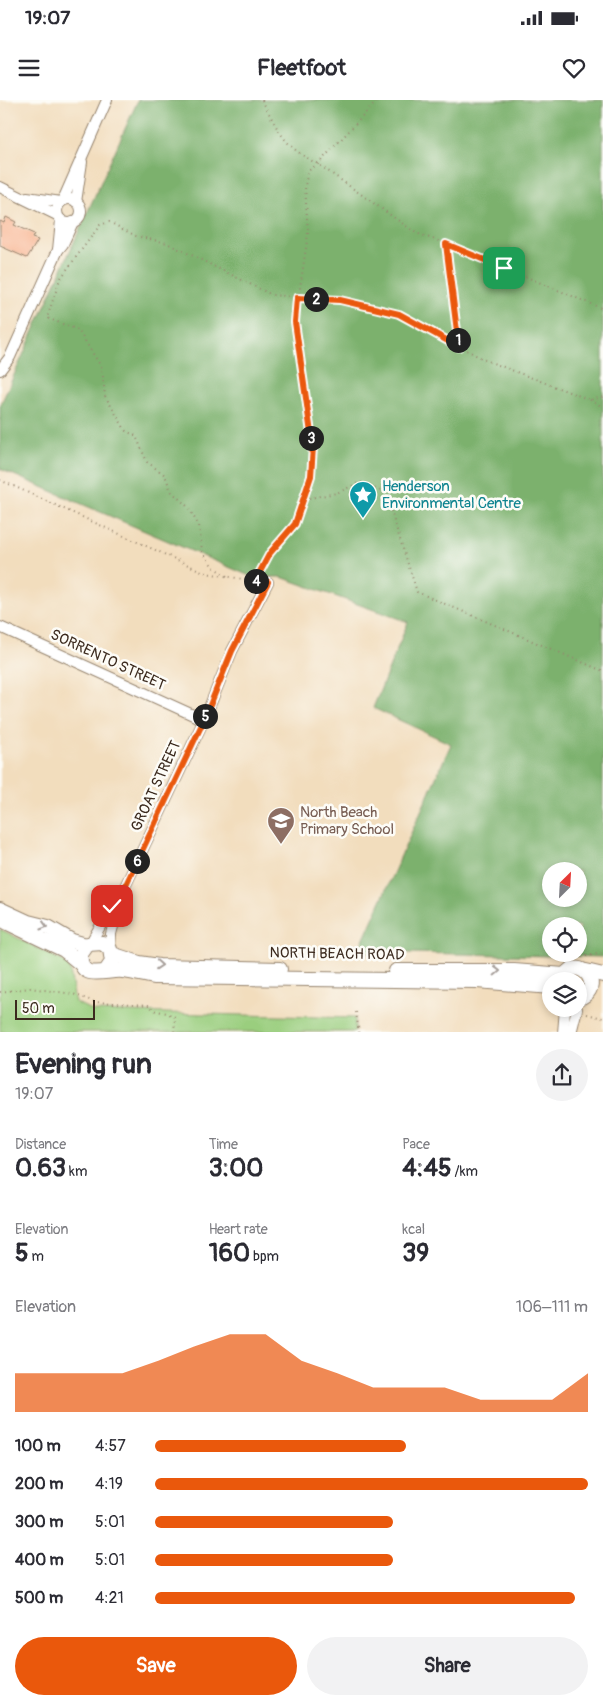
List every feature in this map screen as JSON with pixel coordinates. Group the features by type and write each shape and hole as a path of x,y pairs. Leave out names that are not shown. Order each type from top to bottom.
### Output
{"main road":[{"name":"NORTH BEACH ROAD","path":"0,909 28,922 48,927 72,941 89,944 102,942 111,952 139,963 159,966 404,971 514,971 542,975"},
{"name":"NORTH BEACH ROAD","path":"0,920 64,950 91,973 125,971 154,977 477,981 542,986"},
{"path":"81,964 81,954 89,944"},
{"path":"104,972 112,962 111,952"},
{"name":"NORTH BEACH ROAD","path":"570,972 576,968 603,975"},
{"path":"587,973 591,979 587,989"},
{"path":"587,998 603,988"}],"street":[{"path":"58,250 58,206 62,201 107,100"},
{"path":"0,370 10,357 58,250 80,213 76,202 82,165 81,159"},
{"path":"0,187 21,196 62,201 70,199 76,202"},
{"path":"21,196 28,202 59,218 73,222"},
{"name":"GROAT STREET","path":"111,952 111,934 122,893 204,720 232,651 268,582"},
{"name":"SORRENTO STREET","path":"0,627 204,720"},
{"name":"GROAT STREET","path":"89,944 122,893"},
{"path":"563,1032 564,1017"},
{"path":"571,1032 576,1017"}],"path":[{"path":"262,100 283,140 301,156 318,164 416,233 603,309"},
{"path":"255,581 270,553 295,524 311,476 313,447 295,322 297,298 308,234 305,186 308,171 318,164 378,100"},
{"path":"227,576 213,567 202,551 199,526 188,507 172,492 165,475 147,462 136,436 126,431 105,396 102,368 78,330 46,318 60,279 100,225 109,222 136,236 167,243 272,295 340,300 399,314 485,360 590,400 603,407"},
{"path":"446,244 459,347"},
{"path":"590,400 603,397"},
{"path":"0,480 206,573 268,582"},
{"path":"303,499 337,493 360,482 385,493 417,592 603,671"},
{"path":"0,992 30,988 73,994 95,1002 150,1005 153,1010 168,1013 175,1017 174,1032"},
{"path":"356,1012 359,1032"}],"green space":[{"path":"138,100 603,100 603,957 587,957 587,917 542,917 542,956 358,952 451,744 373,708 408,622 281,577 252,577 0,469 0,406"},
{"path":"0,929 69,964 75,1002 93,1011 355,1018 355,1032 0,1032"}],"building":[{"path":"6,217 16,222 14,225 34,234 32,238 38,240 27,258 0,246 0,221 4,223"}],"place":[{"name":"Henderson Environmental Centre","path":"363,519"},
{"name":"North Beach Primary School","path":"281,845"}],"route":[{"path":"112,906 122,893 204,720 232,651 268,582 255,581 270,553 295,524 311,476 313,447 301,380 295,322 297,298 340,300 399,314 459,347 446,244 504,268"}]}
